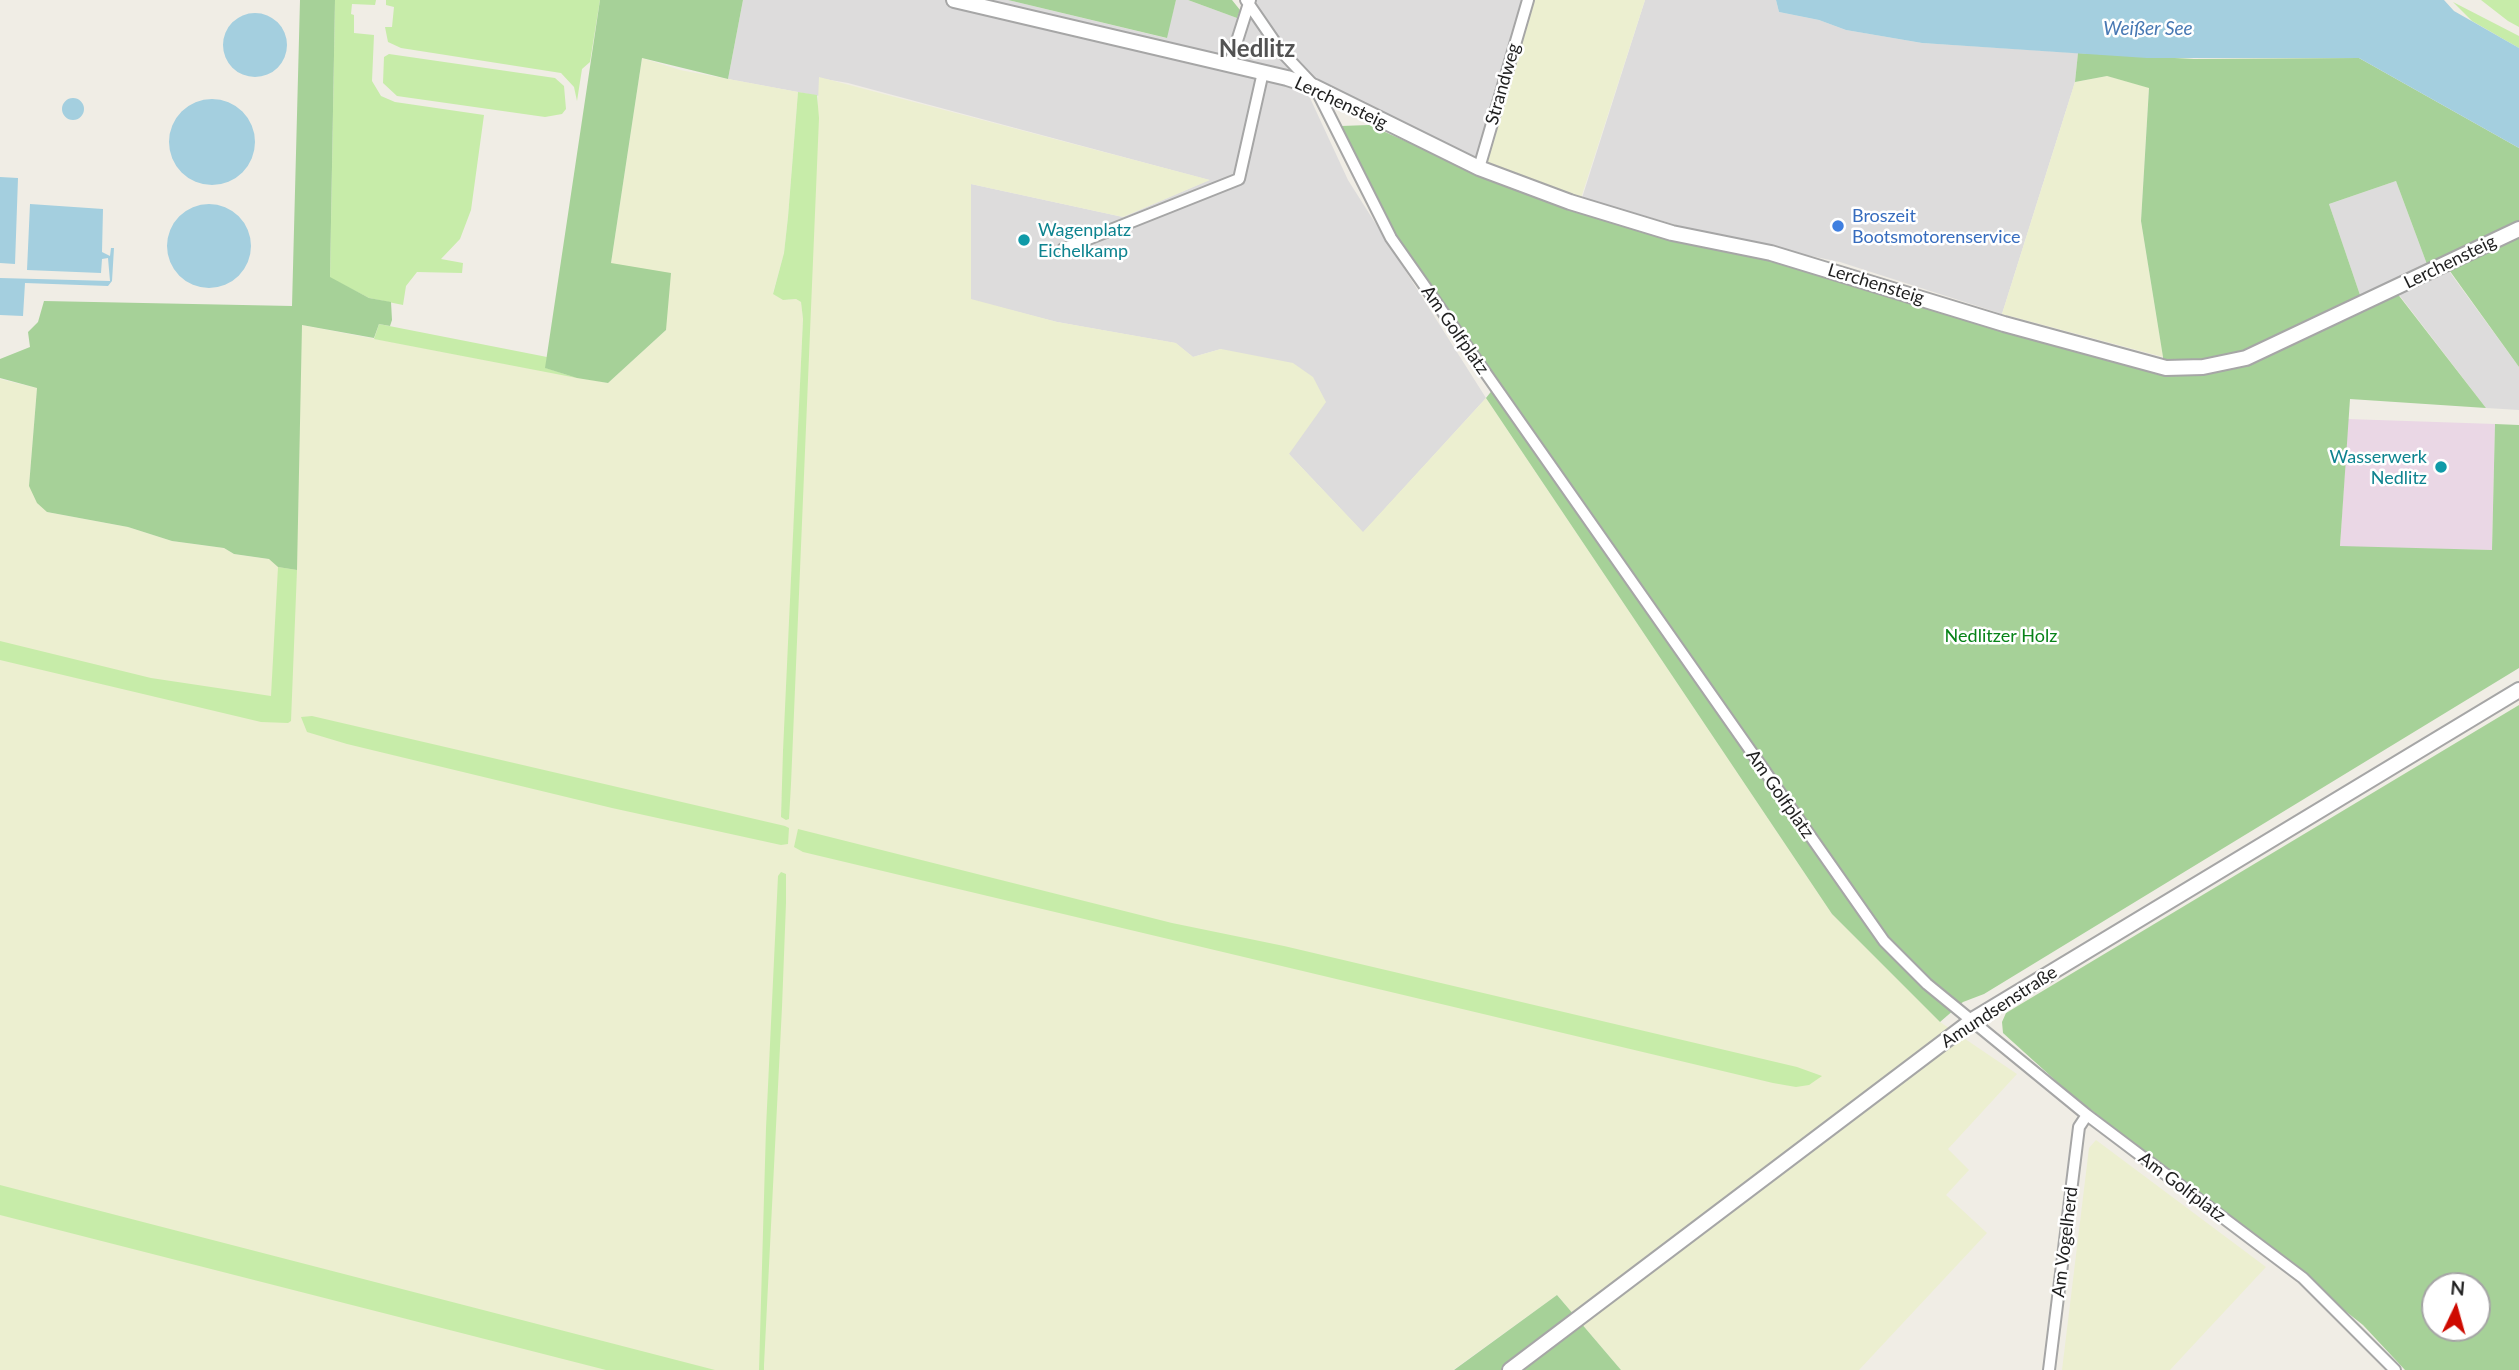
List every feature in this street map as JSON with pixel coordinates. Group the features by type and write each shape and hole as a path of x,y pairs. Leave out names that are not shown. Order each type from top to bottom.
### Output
{"street":[{"name":"Lerchensteig","path":"954,0 1230,63 1315,87 1479,168 1570,202 1672,233 1771,253 2004,324 2166,368 2203,367 2246,358 2519,229"},
{"name":"Strandweg","path":"1479,168 1528,0"},
{"path":"1230,63 1248,1"},
{"name":"Am Golfplatz","path":"1248,1 1281,51 1315,87 1391,238 1884,942 1927,984 2087,1115 2303,1279 2395,1370"},
{"path":"1063,249 1239,179 1263,72"},
{"name":"Amundsenstraße","path":"1510,1370 1974,1020 2519,690"},
{"name":"Am Vogelherd","path":"2049,1370 2079,1127 2087,1115"}],"shaded area":[{"path":"743,0 1008,0 1166,38 1176,0 1188,0 1237,18 1240,10 1252,12 1257,0 1530,0 1485,164 1317,81 1310,98 1348,180 1486,398 1363,533 1289,454 1221,349 1193,357 1175,343 1057,322 971,300 971,184 1123,217 1209,180 848,83 819,78 819,96 728,79"},
{"path":"1645,0 1776,0 1779,12 1819,20 1846,30 1922,43 2078,53 2075,82 2002,314 1840,262 1722,238 1582,198"},
{"path":"2396,181 2428,267 2446,267 2519,367 2519,410 2486,408 2390,283 2360,295 2329,204"},
{"path":"2348,419 2495,424 2492,550 2340,547"}],"green space":[{"path":"300,0 335,0 330,277 369,298 391,302 392,320 390,326 379,324 374,338 302,325 297,570 278,567 269,559 234,554 224,548 172,541 128,527 47,512 37,503 29,486 37,388 0,378 0,359 30,347 28,332 38,322 44,301 292,306"},
{"path":"335,0 376,0 375,5 352,4 351,14 354,15 354,33 374,35 372,81 381,96 395,102 484,115 471,210 460,239 441,259 463,263 462,273 417,272 406,286 403,305 369,298 330,278"},
{"path":"386,0 600,0 590,62 582,69 577,101 574,87 561,73 401,48 388,42 385,27 392,27 394,7 386,5"},
{"path":"600,0 743,0 728,79 642,58 611,263 671,273 666,330 608,383 577,378 545,368"},
{"path":"1008,0 1176,0 1167,38"},
{"path":"1188,0 1232,0 1240,10 1237,18"},
{"path":"1530,0 1645,0 1581,198 1485,164"},
{"path":"2481,0 2519,0 2519,27 2508,21"},
{"path":"2453,2 2519,36 2519,48 2472,21"},
{"name":"Nedlitzer Holz","path":"2078,53 2194,59 2359,58 2519,148 2519,367 2447,267 2428,267 2396,181 2329,204 2360,295 2393,288 2486,408 2350,399 2340,546 2492,550 2495,424 2519,425 2519,668 1984,994 1963,1002 1940,1022 1832,914 1486,398 1497,384 1405,252 1350,153 1341,126 1369,125 1476,172 1642,232 1798,265 2163,376 2163,357 2141,221 2149,88 2107,76 2075,82"},
{"path":"389,54 555,78 564,86 566,109 562,114 545,117 397,96 383,83 384,57"},
{"path":"642,58 680,70 798,92 784,253 773,293 783,300 796,299 801,302 803,319 781,816 794,695 819,77 1210,180 1123,217 971,184 971,299 1057,322 1176,343 1193,357 1221,349 1293,363 1313,377 1326,402 1289,454 1363,532 1486,398 1832,914 1940,1022 2017,1074 1948,1149 1969,1170 1946,1195 1987,1233 1859,1370 1621,1370 1557,1295 1453,1370 0,1370 0,379 37,388 29,486 47,512 128,527 172,541 224,548 234,554 269,559 302,325 608,383 666,330 611,263"},
{"path":"2107,76 2149,87 2141,221 2163,357 2002,314 2075,82"},
{"path":"798,92 817,95 819,118 791,784 789,819 786,820 781,817 783,751 803,319 801,302 796,299 783,300 773,294 784,253"},
{"path":"379,324 547,357 546,368 577,378 374,339"},
{"path":"278,567 297,570 291,721 288,723 261,722 0,660 0,641 151,678 271,696"},
{"path":"2519,705 2519,1370 2405,1370 2363,1325 2066,1090 2003,1033 2002,1022 2006,1013"},
{"path":"312,716 785,826 789,828 788,844 781,845 612,808 347,744 307,732 301,717"},
{"path":"798,829 1172,923 1284,946 1797,1067 1822,1076 1809,1085 1796,1087 1773,1083 803,852 794,847"},
{"path":"781,872 786,874 782,1007 764,1370 759,1370 766,1128 778,876"},
{"path":"2096,1140 2266,1267 2170,1370 2062,1370 2089,1148"},
{"path":"0,1185 715,1370 606,1370 0,1215"},
{"path":"1557,1295 1621,1370 1454,1370"}],"water":[{"name":"Weißer See","path":"1776,0 2444,0 2454,11 2519,48 2519,148 2359,58 2147,58 1922,43 1846,30 1819,20 1779,12"},
{"path":"255,13 273,19 281,27 287,45 281,63 273,71 255,77 237,71 229,63 223,45 229,27 237,19"},
{"path":"73,98 83,105 84,109 77,119 73,120 63,113 62,109 69,99"},
{"path":"212,99 236,106 248,118 255,142 248,166 236,178 212,185 188,178 176,166 169,142 176,118 188,106"},
{"path":"0,177 18,178 15,264 0,263"},
{"path":"30,204 103,209 102,252 110,256 111,248 114,248 112,281 108,286 25,283 23,316 0,315 0,278 110,281 108,258 102,259 101,273 27,270"},
{"path":"209,204 225,207 239,216 248,230 251,246 248,262 239,276 225,285 209,288 193,285 179,276 170,262 167,246 170,230 179,216 193,207"}],"place":[{"name":"Broszeit Bootsmotorenservice","path":"1838,226"},
{"name":"Wagenplatz Eichelkamp","path":"1024,240"},
{"name":"Wasserwerk Nedlitz","path":"2441,467"}],"district":[{"name":"Nedlitz","path":"1257,49"}]}
